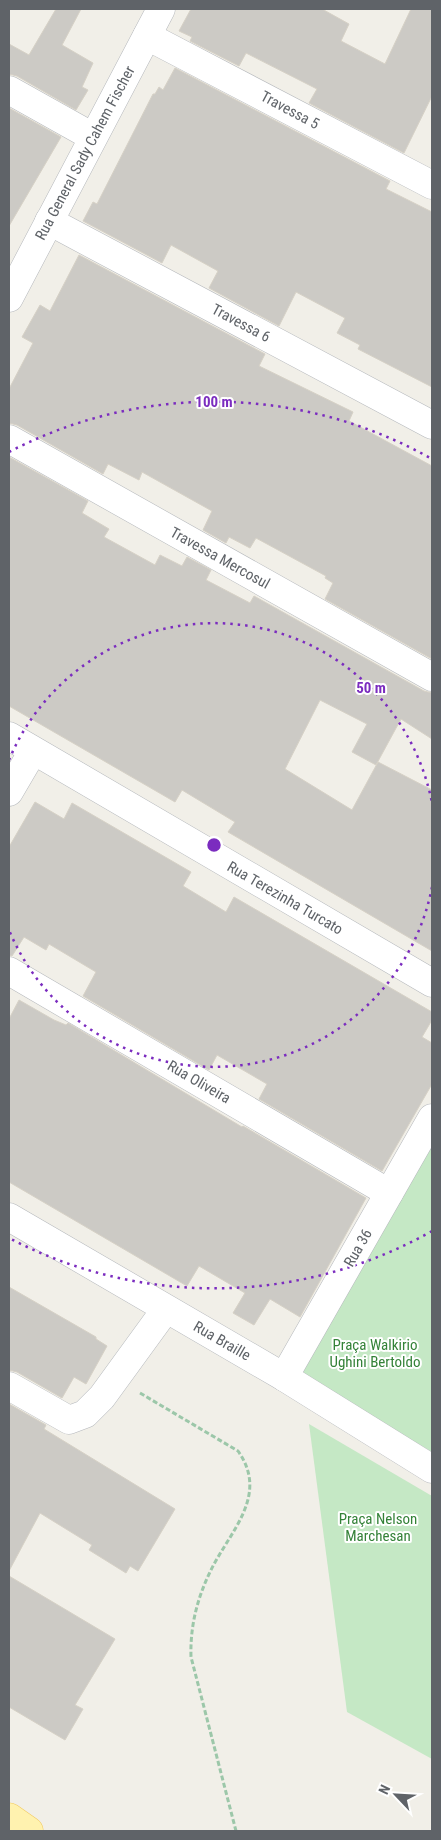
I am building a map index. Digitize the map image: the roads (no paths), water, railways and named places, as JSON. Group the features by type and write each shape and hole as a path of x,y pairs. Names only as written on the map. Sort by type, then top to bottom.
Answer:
{"main road":[{"path":"9,1817 29,1831"}],"street":[{"name":"Rua General Sady Cahem Fischer","path":"9,298 161,9"},
{"name":"Travessa 5","path":"147,36 432,185"},
{"path":"9,90 93,138"},
{"name":"Travessa 6","path":"49,221 432,425"},
{"name":"Travessa Mercosul","path":"9,439 432,677"},
{"name":"Rua Terezinha Turcato","path":"9,736 432,983"},
{"path":"9,792 33,751"},
{"name":"Rua Oliveira","path":"9,971 389,1193"},
{"name":"Rua 36","path":"284,1377 432,1118"},
{"name":"Rua Braille","path":"9,1217 284,1377 432,1469"},
{"path":"9,1386 69,1420 86,1414 120,1374 166,1310"}],"park label":[{"name":"Praça Walkirio Ughini Bertoldo","path":"375,1354"},
{"name":"Praça Nelson Marchesan","path":"378,1528"}]}
